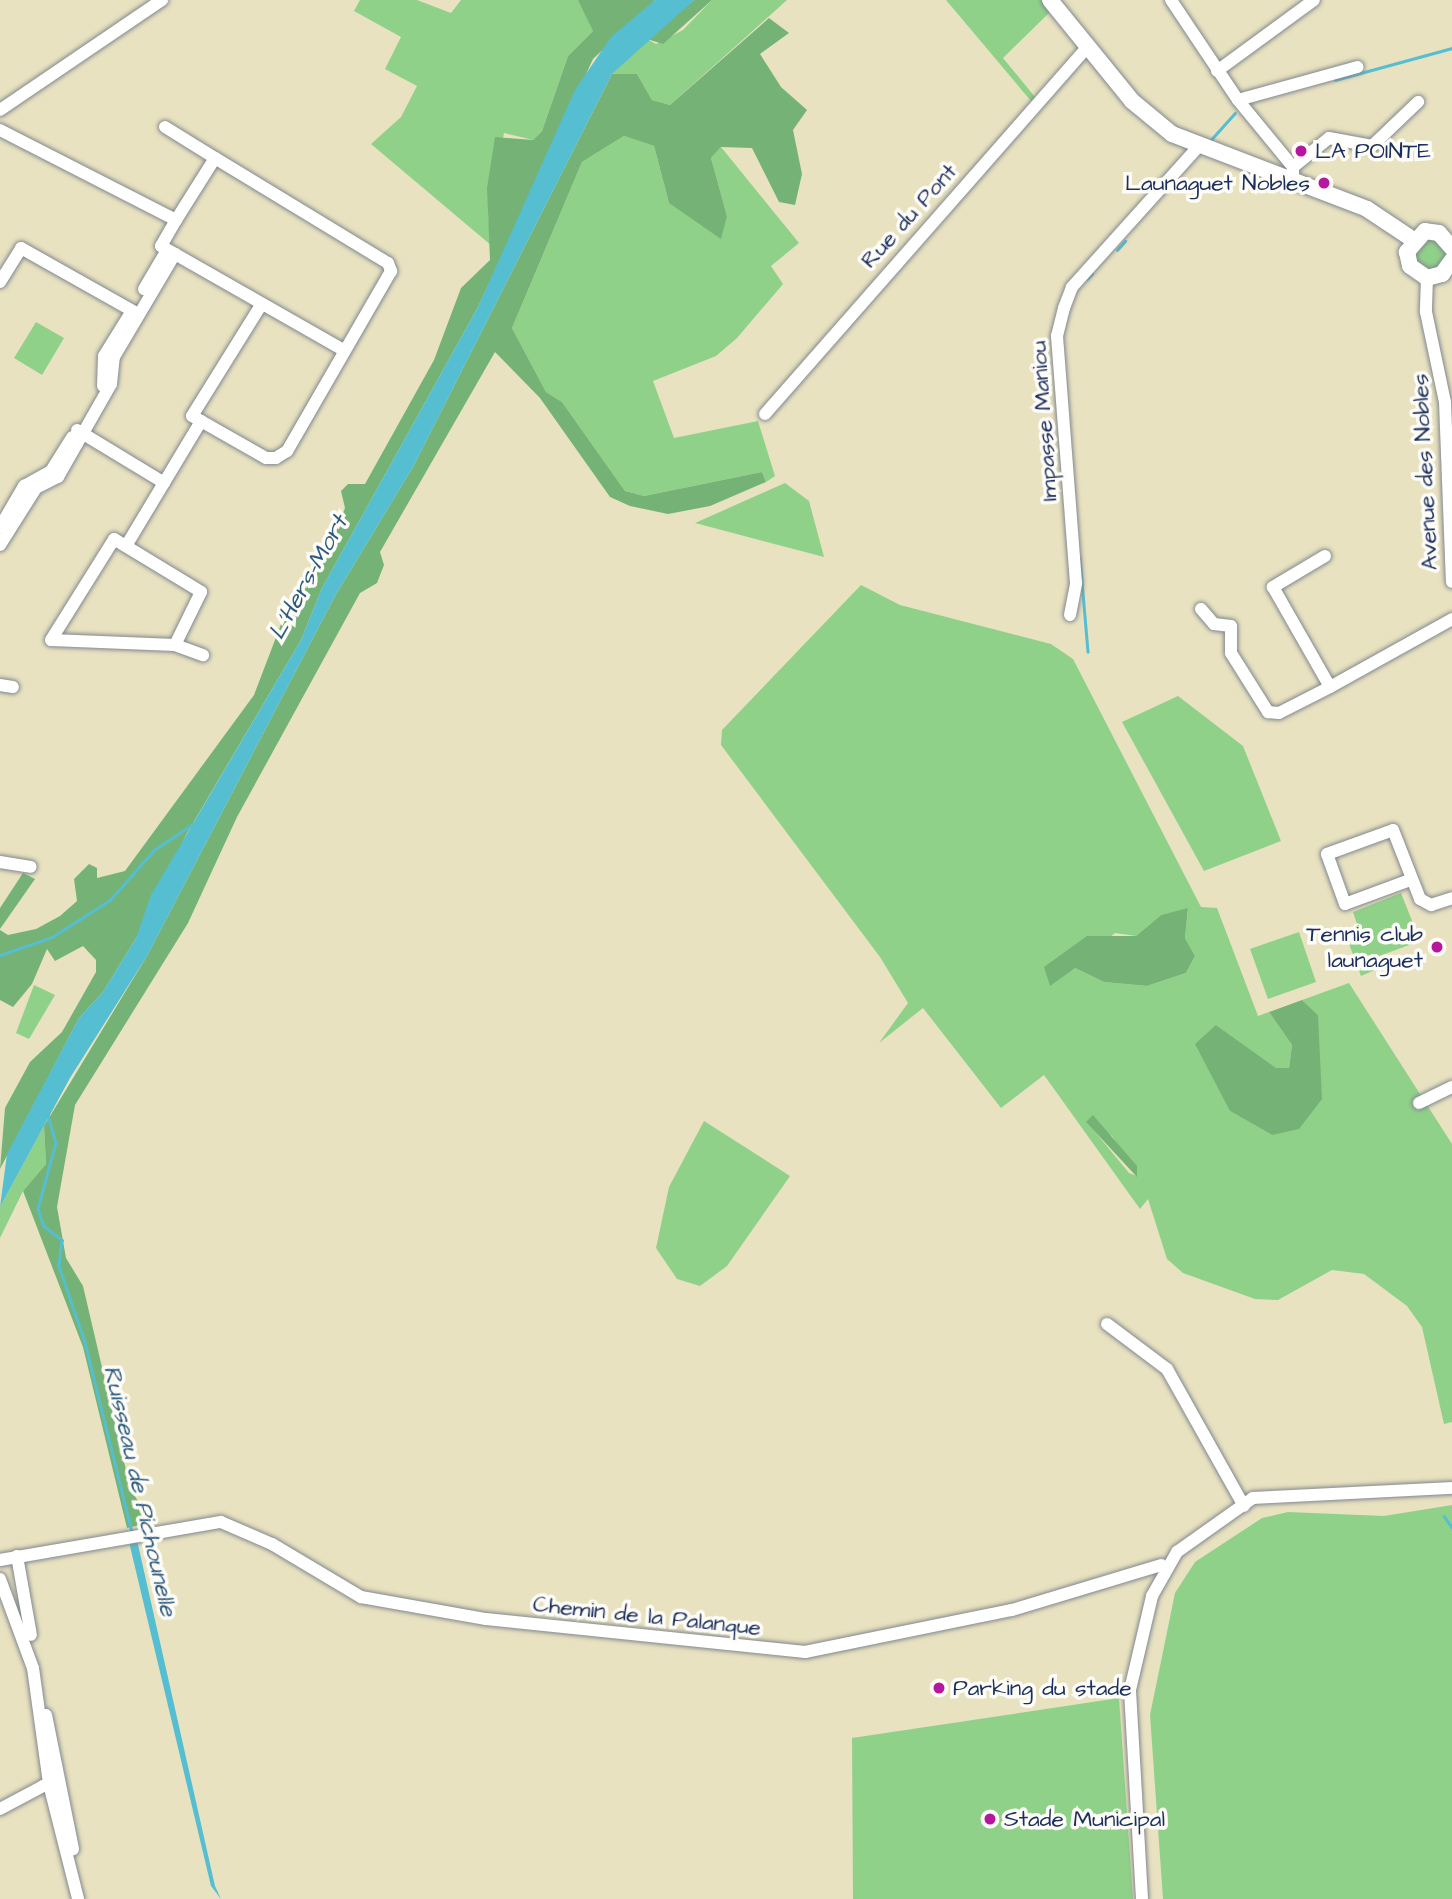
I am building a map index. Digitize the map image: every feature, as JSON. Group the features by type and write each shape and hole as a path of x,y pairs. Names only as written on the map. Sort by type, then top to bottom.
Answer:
{"main road":[{"path":"1050,0 1087,47 1155,122 1198,147 1293,174 1375,213 1412,239"},
{"path":"1412,239 1432,231 1451,245"},
{"path":"1412,239 1410,266 1427,278 1452,262"}],"street":[{"path":"0,110 162,0"},
{"path":"1171,0 1217,71 1293,174 1329,138 1372,146 1418,102"},
{"path":"1217,71 1314,0"},
{"name":"Rue du Pont","path":"765,414 1087,47"},
{"path":"1238,100 1358,67"},
{"path":"165,127 388,263 391,271 287,451 276,458 192,416 261,305"},
{"path":"0,130 176,220"},
{"name":"Impasse Maniou","path":"1070,615 1076,583 1057,336 1064,307 1072,287 1198,147"},
{"path":"215,158 161,247 343,350"},
{"path":"0,282 21,248 135,313"},
{"path":"0,545 36,488 58,477 106,380 104,356 135,313 172,252"},
{"name":"Avenue des Nobles","path":"1427,278 1426,312 1445,402 1452,582"},
{"path":"126,546 201,421"},
{"path":"80,432 164,483"},
{"path":"0,527 24,486 51,471 80,432"},
{"path":"176,645 201,592 114,539 51,640 176,645 203,655"},
{"path":"1325,556 1273,587 1330,687"},
{"path":"1201,609 1214,624 1231,626 1231,653 1268,712 1279,713 1452,619"},
{"path":"1410,880 1345,904 1327,854 1393,830 1410,880 1425,904 1452,898"},
{"path":"0,862 31,867"},
{"path":"1419,1103 1452,1087"},
{"path":"1107,1324 1167,1368 1243,1504"},
{"path":"1142,1899 1130,1690 1153,1596 1177,1552 1243,1504 1295,1496 1410,1495 1452,1488"},
{"name":"Chemin de la Palanque","path":"0,1560 124,1534 221,1522 272,1544 361,1597 486,1619 765,1651 841,1649 1012,1610 1161,1565"},
{"path":"17,1556 57,1796 78,1899"},
{"path":"1,1581 36,1674 49,1784 57,1796 84,1899"},
{"path":"20,1802 49,1784"},
{"path":"0,1809 20,1802 57,1796"}],"green space":[{"path":"360,0 417,0 451,13 461,0 578,0 592,17 593,31 568,56 542,131 533,140 504,133 488,217 492,246 371,144 401,117 417,86 385,69 401,37 354,11"},
{"path":"578,0 655,0 593,59 478,307 322,588 301,640 186,835 136,938 103,992 79,1018 0,1169 5,1108 30,1062 62,1032 96,972 96,960 83,946 55,961 47,949 32,984 13,1007 0,1000 0,930 8,935 36,929 60,916 77,901 74,879 89,864 97,868 97,878 125,871 254,695 291,598 312,584 321,548 333,538 345,508 341,491 348,484 365,484 434,360 461,288 490,260 487,188 495,137 533,140 542,131 568,56 593,31"},
{"path":"694,0 712,0 663,44 647,39"},
{"path":"712,0 787,0 670,105 652,100 637,74 612,74 647,39 656,44 683,30"},
{"path":"946,0 1041,0 1050,12 1003,58 1035,97 1031,101"},
{"path":"769,18 789,33 760,54 781,87 807,110 793,130 802,174 795,205 779,202 752,148 721,147 711,158 727,216 721,239 669,203 654,146 624,136 582,162 512,328 546,392 562,402 625,491 644,496 762,472 766,482 710,506 668,514 630,506 610,497 540,398 495,352 380,552 384,565 377,583 360,593 237,817 188,923 75,1105 57,1207 66,1258 83,1286 130,1487 140,1505 144,1524 127,1528 83,1347 23,1191 46,1164 44,1126 147,956 335,596 413,467 612,74 637,74 652,100 670,105"},
{"path":"624,136 654,146 669,203 727,216 711,158 721,147 799,243 771,266 783,284 737,338 716,356 653,381 674,438 758,421 775,476 766,482 762,472 644,496 625,491 562,402 546,392 512,328 582,162"},
{"path":"1429,238 1440,243 1445,254 1440,265 1429,270 1418,265 1413,254 1418,243"},
{"path":"36,322 64,338 42,375 14,358"},
{"path":"785,483 809,501 824,557 695,523"},
{"path":"861,585 900,605 1051,644 1073,659 1201,907 1217,908 1258,1016 1269,1012 1292,1045 1289,1068 1276,1069 1216,1025 1230,1111 1272,1135 1318,1015 1302,1000 1349,983 1452,1144 1452,1422 1444,1424 1422,1327 1407,1306 1364,1274 1332,1270 1278,1300 1255,1299 1183,1273 1167,1259 1148,1199 1140,1209 1044,1075 1001,1108 923,1008 879,1043 908,1003 880,957 721,745 722,730","holes":["1188,909 1185,938 1195,956 1186,973 1147,986 1104,982 1075,968 1115,933 1136,936 1161,915","1087,1122 1112,1136 1137,1176 1129,1173"]},
{"path":"1178,696 1243,746 1281,841 1204,871 1122,722"},
{"path":"23,873 35,879 0,929 0,908"},
{"path":"1401,893 1420,941 1371,959 1375,970 1361,976 1345,933 1358,927 1353,912"},
{"path":"1188,908 1185,938 1195,956 1186,973 1147,986 1104,982 1075,968 1050,986 1044,967 1087,936 1136,936 1161,915"},
{"path":"1299,932 1316,982 1268,999 1250,949"},
{"path":"34,985 55,995 29,1039 16,1033"},
{"path":"1302,1000 1318,1015 1322,1099 1299,1129 1272,1135 1230,1111 1195,1044 1216,1025 1276,1068 1289,1068 1292,1045 1269,1012"},
{"path":"1093,1115 1137,1166 1137,1177 1086,1122"},
{"path":"704,1121 790,1176 727,1266 700,1286 677,1279 656,1248 669,1187"},
{"path":"44,1126 46,1164 23,1191 0,1238 0,1207"},
{"path":"1452,1505 1452,1899 1163,1899 1150,1715 1175,1593 1195,1562 1262,1518 1288,1512 1384,1516"},
{"name":"Stade Municipal","path":"1119,1698 1133,1899 853,1899 852,1738"}],"water":[{"path":"655,0 694,0 612,74 413,467 335,596 147,956 70,1078 0,1207 7,1154 79,1018 103,992 136,938 151,895 301,640 322,588 478,307 575,90 611,37"},
{"path":"137,1540 215,1886 221,1899 211,1886 129,1542"}],"waterway":[{"path":"1335,80 1452,48"},
{"path":"1208,143 1235,113"},
{"path":"1117,250 1125,241"},
{"path":"1087,279 1092,274"},
{"path":"1080,558 1088,652"},
{"path":"0,955 52,937 110,900 154,850 193,824"},
{"name":"Ruisseau de Pichounelle","path":"48,1115 56,1143 38,1209 44,1226 62,1240 59,1266 85,1342 132,1532"},
{"path":"1444,1516 1452,1527"}],"place":[{"name":"LA POINTE","path":"1301,151"},
{"name":"Launaguet Nobles","path":"1324,183"},
{"name":"Tennis club launaguet","path":"1437,947"},
{"name":"Parking du stade","path":"939,1688"},
{"name":"Stade Municipal","path":"990,1819"}],"water label":[{"name":"L'Hers-Mort","path":"309,578"}]}
